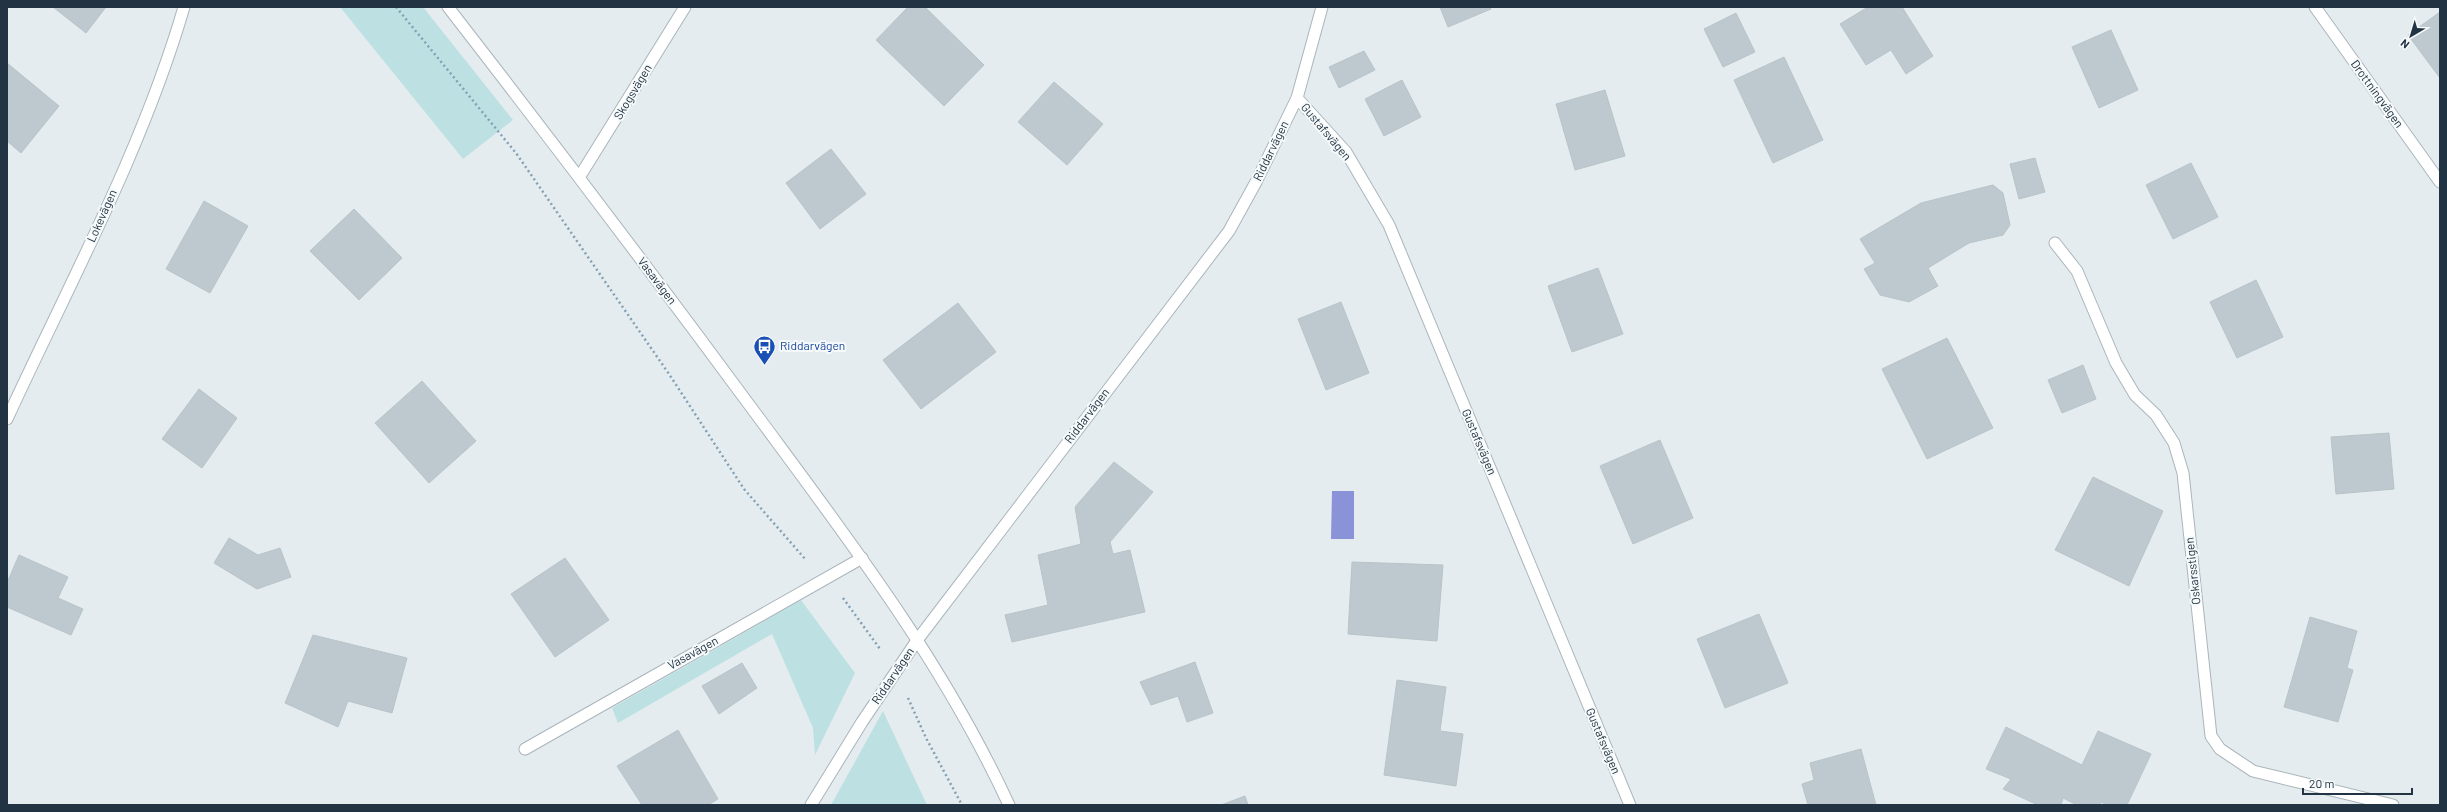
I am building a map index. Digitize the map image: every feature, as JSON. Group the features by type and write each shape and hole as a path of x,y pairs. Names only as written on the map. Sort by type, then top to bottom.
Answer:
{"street":[{"name":"Lokevägen","path":"7,419 134,146 170,57 184,7"},
{"name":"Vasavägen","path":"448,7 580,176 862,558 918,639 986,755 1009,805"},
{"name":"Skogsvägen","path":"580,176 684,7"},
{"name":"Riddarvägen","path":"811,805 896,670 918,639 1229,231 1256,182 1297,98 1322,7"},
{"name":"Drottningvägen","path":"2315,7 2440,182"},
{"name":"Gustafsvägen","path":"1297,98 1346,152 1389,225 1630,805"},
{"name":"Oskarsstigen","path":"2055,243 2077,271 2116,363 2135,395 2156,415 2174,443 2183,473 2211,736 2220,749 2253,771 2393,805"},
{"name":"Vasavägen","path":"525,749 862,558"}],"path":[{"path":"396,7 516,153 669,374 744,489 812,567 837,589 896,670 926,738 962,805"}],"shaded area":[{"path":"340,7 423,7 513,120 463,159"},
{"path":"801,600 855,673 815,755 813,728 772,634 618,723 612,708"},
{"path":"883,711 927,805 831,805"}],"water":[{"path":"1332,491 1354,491 1354,539 1331,539"}],"building":[{"path":"53,7 106,7 86,33"},
{"path":"908,7 925,7 984,65 944,106 876,40"},
{"path":"1440,7 1490,7 1491,9 1448,27"},
{"path":"1868,7 1902,7 1933,56 1906,74 1891,50 1866,65 1840,24"},
{"path":"2440,12 2440,78 2408,35"},
{"path":"1736,13 1755,52 1723,67 1704,29"},
{"path":"2111,30 2138,90 2099,108 2072,47"},
{"path":"1364,51 1375,70 1339,88 1329,67"},
{"path":"1784,57 1823,140 1773,163 1734,80"},
{"path":"7,63 59,106 21,153 7,141"},
{"path":"1402,80 1421,117 1384,136 1365,99"},
{"path":"1054,82 1103,124 1067,165 1018,122"},
{"path":"1605,90 1625,156 1575,170 1556,104"},
{"path":"831,149 866,194 820,229 786,183"},
{"path":"2035,158 2045,192 2019,199 2010,164"},
{"path":"2191,163 2218,217 2173,239 2146,185"},
{"path":"1993,185 2003,193 2010,225 2003,235 1969,243 1928,268 1938,286 1909,302 1880,295 1864,269 1875,263 1860,239 1921,203"},
{"path":"204,201 248,226 210,293 166,269"},
{"path":"354,209 402,258 359,300 310,251"},
{"path":"1598,268 1623,334 1572,352 1548,286"},
{"path":"2256,280 2283,337 2237,358 2210,302"},
{"path":"1341,302 1369,373 1326,390 1298,319"},
{"path":"958,303 996,352 921,409 883,360"},
{"path":"1947,338 1993,428 1927,459 1882,369"},
{"path":"2083,365 2096,399 2062,413 2048,380"},
{"path":"422,381 476,441 429,483 375,423"},
{"path":"199,389 237,418 202,468 162,439"},
{"path":"2389,433 2394,489 2336,494 2331,437"},
{"path":"1660,440 1693,518 1633,544 1600,466"},
{"path":"1114,462 1153,492 1110,542 1113,554 1130,550 1145,612 1012,642 1005,615 1048,605 1038,555 1081,544 1075,507"},
{"path":"2093,477 2163,511 2129,586 2055,550"},
{"path":"229,538 258,555 280,548 291,577 257,589 214,563"},
{"path":"19,555 68,577 58,598 83,609 71,635 7,607 7,583"},
{"path":"565,558 609,620 555,657 511,594"},
{"path":"1352,562 1443,565 1437,641 1348,634"},
{"path":"1759,614 1788,683 1725,708 1697,639"},
{"path":"2310,617 2357,631 2347,668 2353,670 2338,722 2284,707"},
{"path":"313,635 407,658 392,713 348,701 338,727 285,703"},
{"path":"1195,662 1213,713 1187,722 1178,696 1151,705 1140,682"},
{"path":"742,663 757,688 719,714 702,686"},
{"path":"1397,680 1446,687 1440,731 1463,734 1456,786 1384,775"},
{"path":"2006,727 2082,765 2098,731 2151,754 2127,805 2108,805 2101,802 2100,805 2077,805 2063,798 2061,805 2038,805 2003,789 2011,779 1986,769"},
{"path":"678,730 718,799 708,805 642,805 617,766"},
{"path":"1861,749 1876,805 1808,805 1802,784 1814,780 1810,763"},
{"path":"1245,796 1248,805 1221,805"}],"place":[{"name":"Riddarvägen","path":"765,366"}]}
